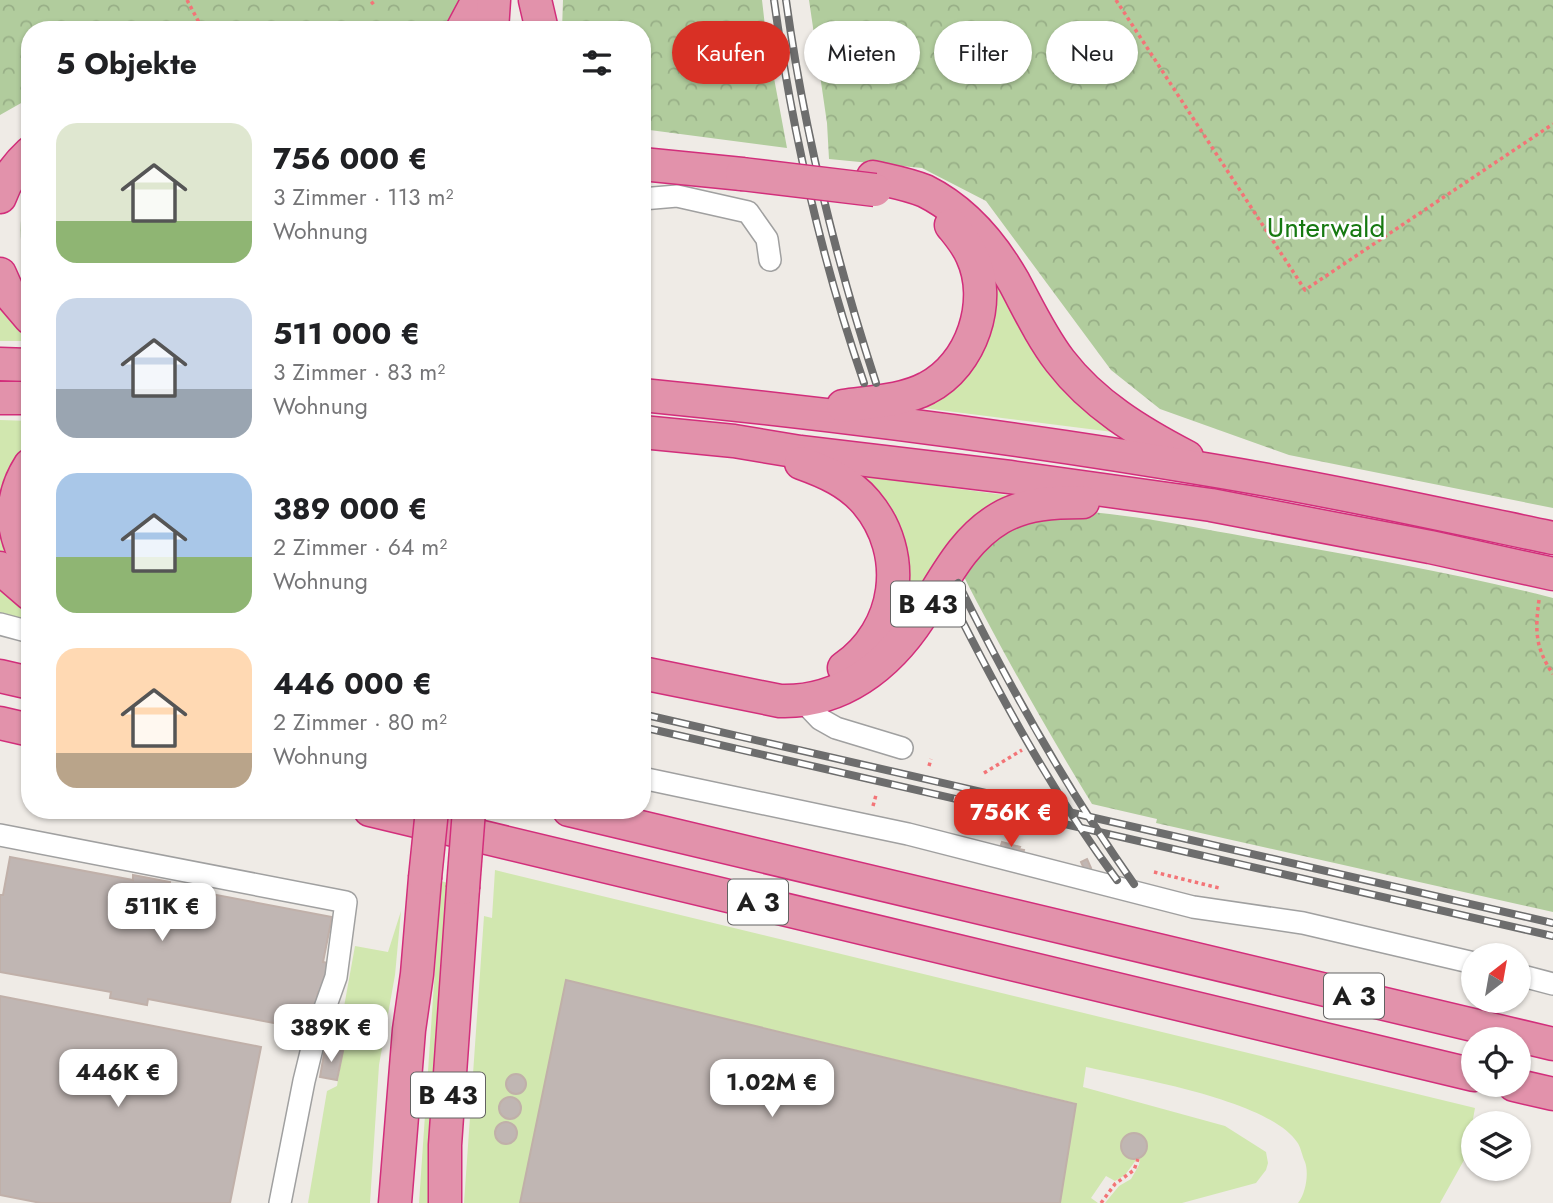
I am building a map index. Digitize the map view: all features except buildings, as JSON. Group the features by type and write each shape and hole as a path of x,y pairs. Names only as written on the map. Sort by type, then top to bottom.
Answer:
{"highway":[{"path":"467,21 478,0"},
{"path":"493,21 494,0"},
{"path":"530,21 533,0"},
{"path":"533,0 539,21"},
{"path":"0,159 21,140"},
{"path":"651,152 741,168 924,191 949,206 990,245 1044,337 1077,381 1143,435 1213,470"},
{"path":"0,197 11,174 21,163"},
{"path":"651,164 741,168"},
{"path":"807,412 913,395 944,377 957,363 974,331 980,303 980,285 973,258 964,241 944,219 919,202 874,183"},
{"path":"0,274 8,292 21,307"},
{"path":"0,364 21,365"},
{"path":"651,396 807,412 1213,470 1553,538"},
{"path":"0,398 21,398"},
{"name":"B 43","path":"651,433 734,441 800,452 1211,505 1430,547 1546,587"},
{"name":"B 43","path":"651,661 761,686 803,685 840,671 861,657 877,637 886,617 892,599 891,554 886,534 877,516 864,500 837,477 822,470 734,441"},
{"path":"21,479 15,497 14,512 21,549"},
{"name":"B 43","path":"651,675 779,701 802,700 845,688 880,666 914,626 969,543 984,529 1010,513 1040,504 1064,502 1211,505"},
{"path":"0,568 21,586"},
{"path":"0,676 21,681"},
{"path":"0,723 21,728"},
{"name":"A 3","path":"407,819 1461,1072"},
{"name":"B 43","path":"395,1203 409,1030 417,974 431,819"},
{"name":"B 43","path":"445,1203 445,1145 468,819"},
{"name":"A 3","path":"607,819 1553,1044"},
{"path":"1531,1089 1553,1094"}],"lane":[{"path":"651,198 677,195 748,212 767,239 770,260"},
{"path":"0,624 21,630"},
{"path":"802,700 820,719 836,728 902,748"},
{"path":"651,780 908,834 1193,907 1303,923 1461,960"},
{"path":"0,835 346,902 336,977 309,1058 280,1203"},
{"path":"1531,978 1553,984"}],"path":[{"path":"187,0 198,21"},
{"path":"371,4 376,0"},
{"path":"1116,0 1305,290 1553,124"},
{"path":"1546,587 1535,630 1543,660 1553,674"},
{"path":"984,774 1022,750"},
{"path":"929,766 931,758"},
{"path":"872,810 876,795"},
{"path":"1154,872 1210,886"},
{"path":"1101,1203 1115,1184 1134,1170 1138,1159"}],"green space":[{"path":"0,0 459,0 448,21 21,21 21,103 0,115"},
{"path":"563,0 762,0 764,21 672,21 672,84 775,84 787,148 651,130 651,21 562,21"},
{"name":"Unterwald","path":"809,0 1553,0 1553,508 1289,455 1160,409 1111,370 986,201 922,168 829,159 821,84 920,84 920,21 812,21"},
{"path":"993,277 1018,324 1098,419 1113,432 915,407"},
{"path":"0,298 21,321 21,341 0,341"},
{"path":"0,420 21,421 21,458 16,465 16,562 0,553"},
{"path":"854,475 1020,497 901,625"},
{"path":"1055,510 1110,514 1191,526 1413,567 1553,598 1553,912 1156,823 1157,819 1092,804 1025,691 963,575 1005,528"},
{"path":"0,586 21,600 21,624 0,618"},
{"path":"495,870 1475,1108 1474,1111 1461,1111 1461,1165 1440,1203 1298,1203 1305,1189 1306,1167 1298,1144 1282,1127 1259,1114 1199,1093 1086,1067 1083,1087 1225,1126 1266,1152 1268,1163 1256,1183 1182,1203 1105,1203 1119,1186 1131,1179 1147,1148 1144,1137 1131,1133 1123,1140 1121,1148 1124,1155 1136,1160 1125,1175 1115,1181 1106,1176 1091,1198 1098,1203 1060,1203 1075,1103 566,980 520,1203 464,1203 484,916 492,918"},
{"path":"441,881 451,884 430,1203 419,1203"},
{"path":"401,911 395,975 379,1065 370,1203 308,1203 327,1091 337,1086 344,1044 338,1040 355,946 388,952"}],"railway":[{"path":"774,0 799,146 821,241 864,383"},
{"path":"786,0 793,49 822,193 876,383"},
{"path":"958,583 1040,737 1134,884"},
{"path":"949,595 1027,741 1070,812 1117,880"},
{"path":"651,716 1553,923"},
{"path":"651,729 1553,936"}]}
